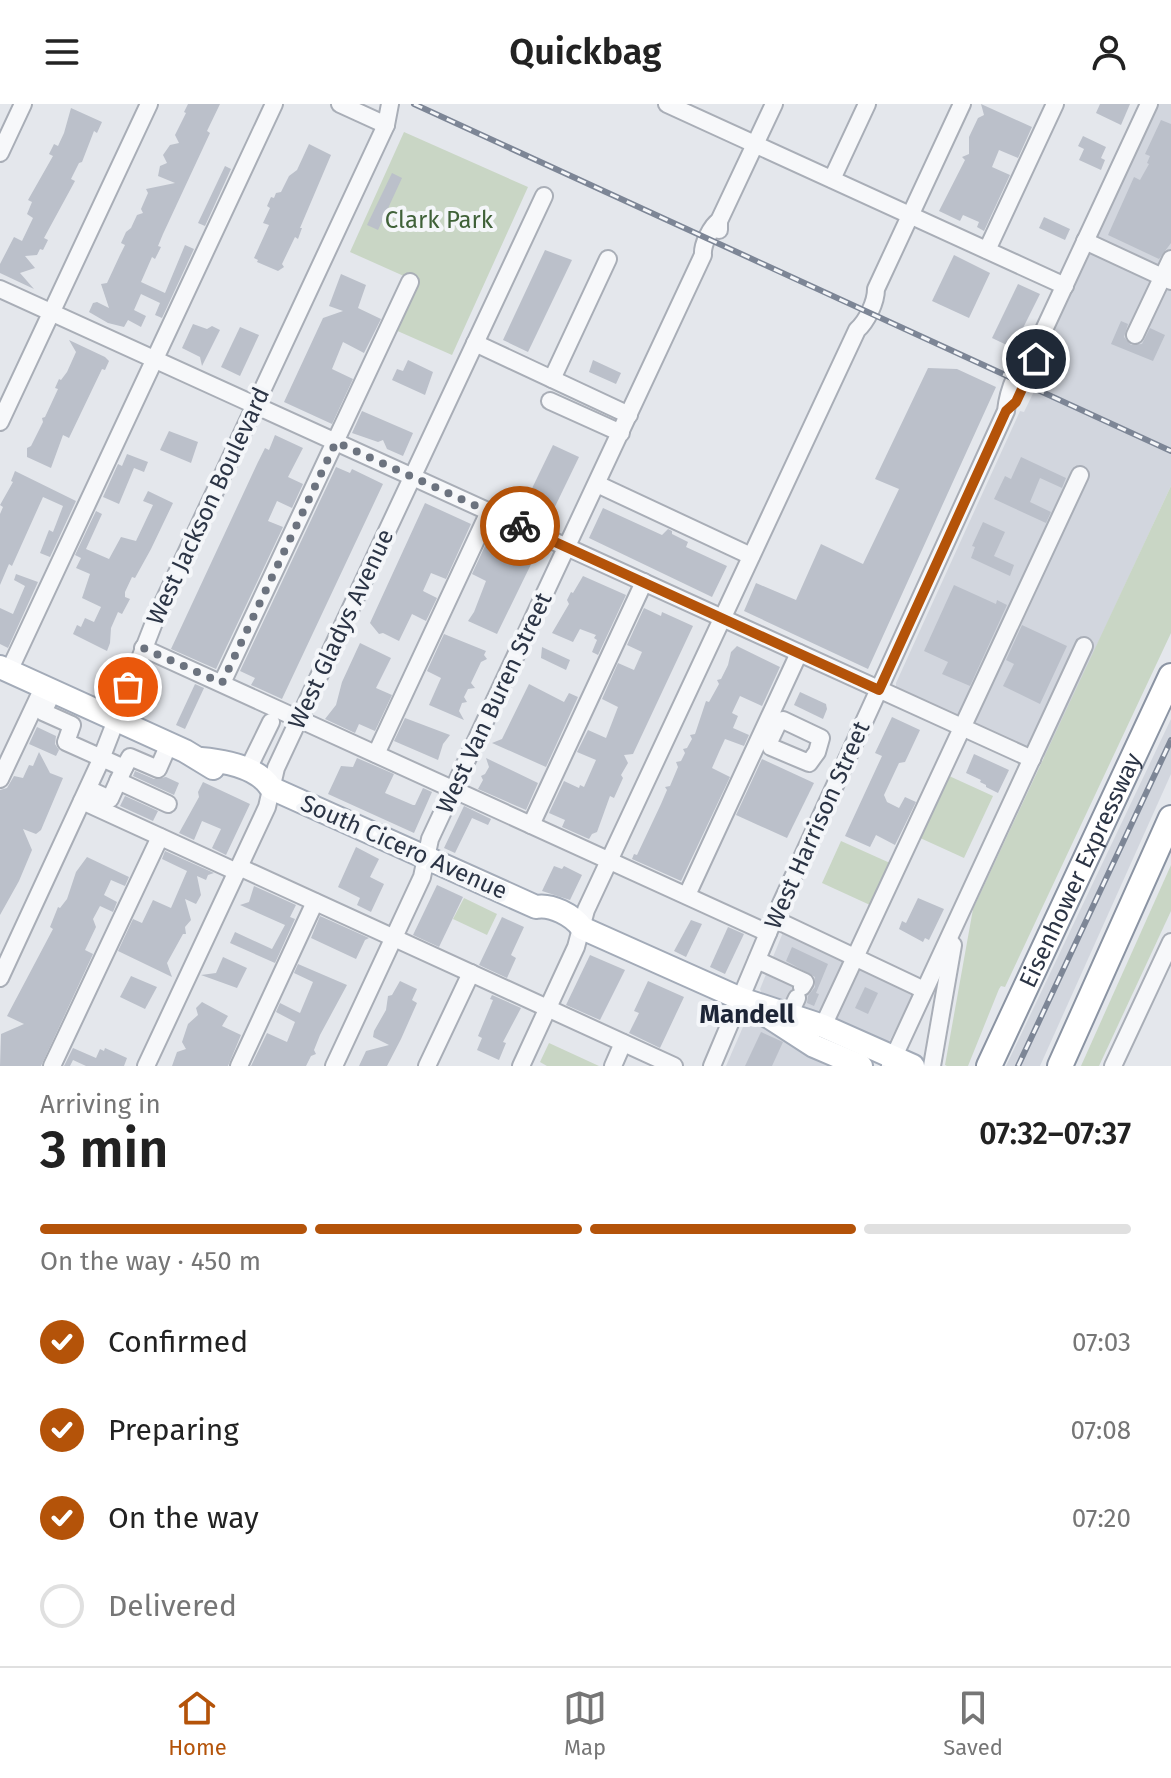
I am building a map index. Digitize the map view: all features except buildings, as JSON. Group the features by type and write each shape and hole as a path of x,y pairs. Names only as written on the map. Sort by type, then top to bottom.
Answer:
{"highway":[{"name":"Eisenhower Expressway","path":"989,1066 1171,676"},
{"path":"1060,1066 1171,818"}],"main road":[{"name":"South Cicero Avenue","path":"4,669 201,759 220,774 261,792 271,788"},
{"name":"South Cicero Avenue","path":"201,759 225,761 265,779 271,788 426,858 536,907 545,905 576,919 582,928 741,999 814,1046 861,1066"},
{"name":"South Cicero Avenue","path":"741,999 796,1000 823,1026 898,1063"}],"street":[{"path":"0,153 23,104"},
{"path":"0,422 149,104"},
{"path":"4,669 155,359 274,104"},
{"path":"340,104 386,125"},
{"name":"West Jackson Boulevard","path":"0,978 102,757 143,648 386,125 390,104"},
{"name":"West Jackson Boulevard","path":"386,125 401,104"},
{"name":"West Van Buren Street","path":"334,1066 422,877 430,839 703,255 715,238 719,221 774,104"},
{"path":"832,179 867,104"},
{"path":"521,1066 576,947 586,910 857,330 862,326 876,289 962,104"},
{"path":"987,250 1055,104"},
{"name":"West Harrison Street","path":"712,1066 771,926 1006,411 1016,402 1036,359 1036,347 1149,104"},
{"path":"674,105 1065,286"},
{"name":"West Gladys Avenue","path":"146,1066 267,807 280,760 544,196"},
{"path":"1085,241 1167,279"},
{"path":"552,379 608,259"},
{"path":"1135,335 1167,279 1171,259"},
{"path":"222,683 410,282"},
{"path":"0,289 1032,759"},
{"path":"475,343 629,415"},
{"path":"550,401 621,433"},
{"path":"823,1026 1080,475"},
{"path":"597,484 751,556"},
{"path":"376,754 489,512"},
{"path":"531,825 644,582"},
{"path":"898,1063 924,990 1084,646"},
{"path":"143,648 687,895 856,957 924,990"},
{"path":"687,895 799,653"},
{"path":"48,690 43,712 72,725 66,742 102,757 121,774 168,804"},
{"path":"2,770 48,690"},
{"path":"247,771 271,722"},
{"path":"85,795 110,799 130,757 158,769 169,744"},
{"path":"257,750 280,760"},
{"path":"817,752 845,764"},
{"path":"85,795 160,837 315,902 674,1066"},
{"path":"52,1066 160,837"},
{"path":"239,1066 315,902"},
{"path":"932,1066 960,913"},
{"path":"1113,1066 1171,942"},
{"path":"757,960 805,982 796,1000"},
{"path":"427,1066 471,973"},
{"path":"613,1066 623,1043"}],"shaded area":[{"path":"1159,104 1171,104 1171,486 1045,757 901,691 896,683 1020,411 1024,412 1053,352 1045,348"},
{"path":"1171,719 1171,774 1040,1066 1006,1066"},
{"path":"786,925 918,987 889,1042 762,995 760,989"},
{"path":"746,1020 847,1066 726,1066"}],"green space":[{"name":"Clark Park","path":"404,132 528,187 452,355 393,329 415,281 350,252"},
{"path":"1171,486 1171,633 1005,987 999,989 968,1066 947,1066 973,909"},
{"path":"947,775 993,796 964,858 918,837"},
{"path":"841,841 890,863 870,905 822,883"},
{"path":"1171,865 1171,911 1099,1066 1081,1066"},
{"path":"464,898 497,914 487,935 453,919"},
{"path":"549,1043 599,1066 547,1066 540,1062"}],"railway":[{"path":"414,104 1171,451"},
{"path":"1018,1066 1171,740"}],"way so far":[{"path":"128,687 143,648 222,683 336,442 520,526"}],"district":[{"name":"Mandell","path":"747,1014"}],"route":[{"path":"520,526 879,690 1006,411 1016,402 1036,359"}]}
